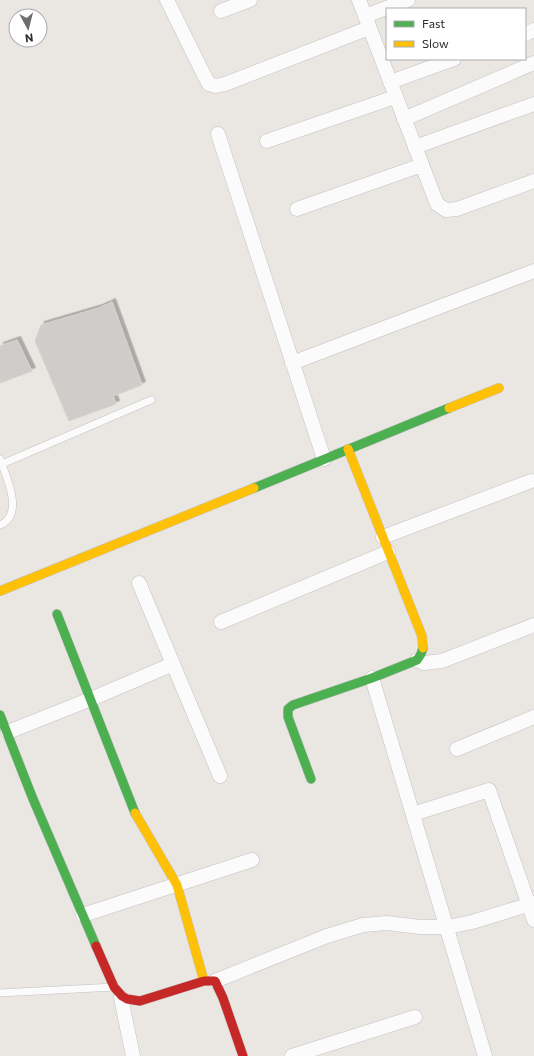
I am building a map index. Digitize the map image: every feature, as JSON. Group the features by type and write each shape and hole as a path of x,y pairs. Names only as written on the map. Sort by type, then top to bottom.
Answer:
{"street":[{"path":"167,0 209,84 216,86 225,84 367,22 386,12"},
{"path":"221,10 250,0"},
{"path":"358,0 437,204 446,210 457,209 534,181"},
{"path":"393,8 408,0"},
{"path":"390,82 451,60"},
{"path":"404,119 534,63"},
{"path":"267,141 395,96"},
{"path":"415,147 534,104"},
{"path":"218,134 324,459"},
{"path":"297,209 422,165"},
{"path":"292,363 534,271"},
{"path":"0,591 499,388"},
{"path":"311,779 288,717 288,709 293,705 372,678 417,660 422,655 424,648 422,636 348,449"},
{"path":"383,537 531,481"},
{"path":"222,622 388,552"},
{"path":"139,583 220,776"},
{"path":"57,614 134,811 177,885 210,981 223,998 243,1056"},
{"path":"417,660 424,663 442,661 534,626"},
{"path":"8,732 173,664"},
{"path":"372,678 448,928 485,1056"},
{"path":"0,715 8,732 33,799 117,992 133,1056"},
{"path":"457,749 534,717"},
{"path":"413,814 489,790 531,903 534,920"},
{"path":"83,915 252,860"},
{"path":"117,992 131,1001 140,1001 210,981 327,936 363,924 387,923 420,927 448,928 531,903"},
{"path":"292,1056 415,1017"}],"lane":[{"path":"0,525 3,524 12,514 12,497 1,462 151,400"},
{"path":"0,993 117,992"}],"building":[{"path":"112,302 142,385 113,396 116,404 69,421 35,341 41,325 99,308"},
{"path":"17,340 32,371 0,383 0,346"}],"traffic: fast":[{"path":"254,488 449,408"},
{"path":"57,614 135,813"},
{"path":"311,779 288,717 288,709 293,705 372,678 417,660 423,648"},
{"path":"0,715 33,799 96,946"}],"traffic: slow":[{"path":"449,408 499,388"},
{"path":"348,449 422,636 423,648"},
{"path":"0,591 254,488"},
{"path":"135,813 177,885 204,981"}],"traffic: jam":[{"path":"96,946 114,987 127,999 140,1001 204,981 215,981 223,998 243,1056"}]}
